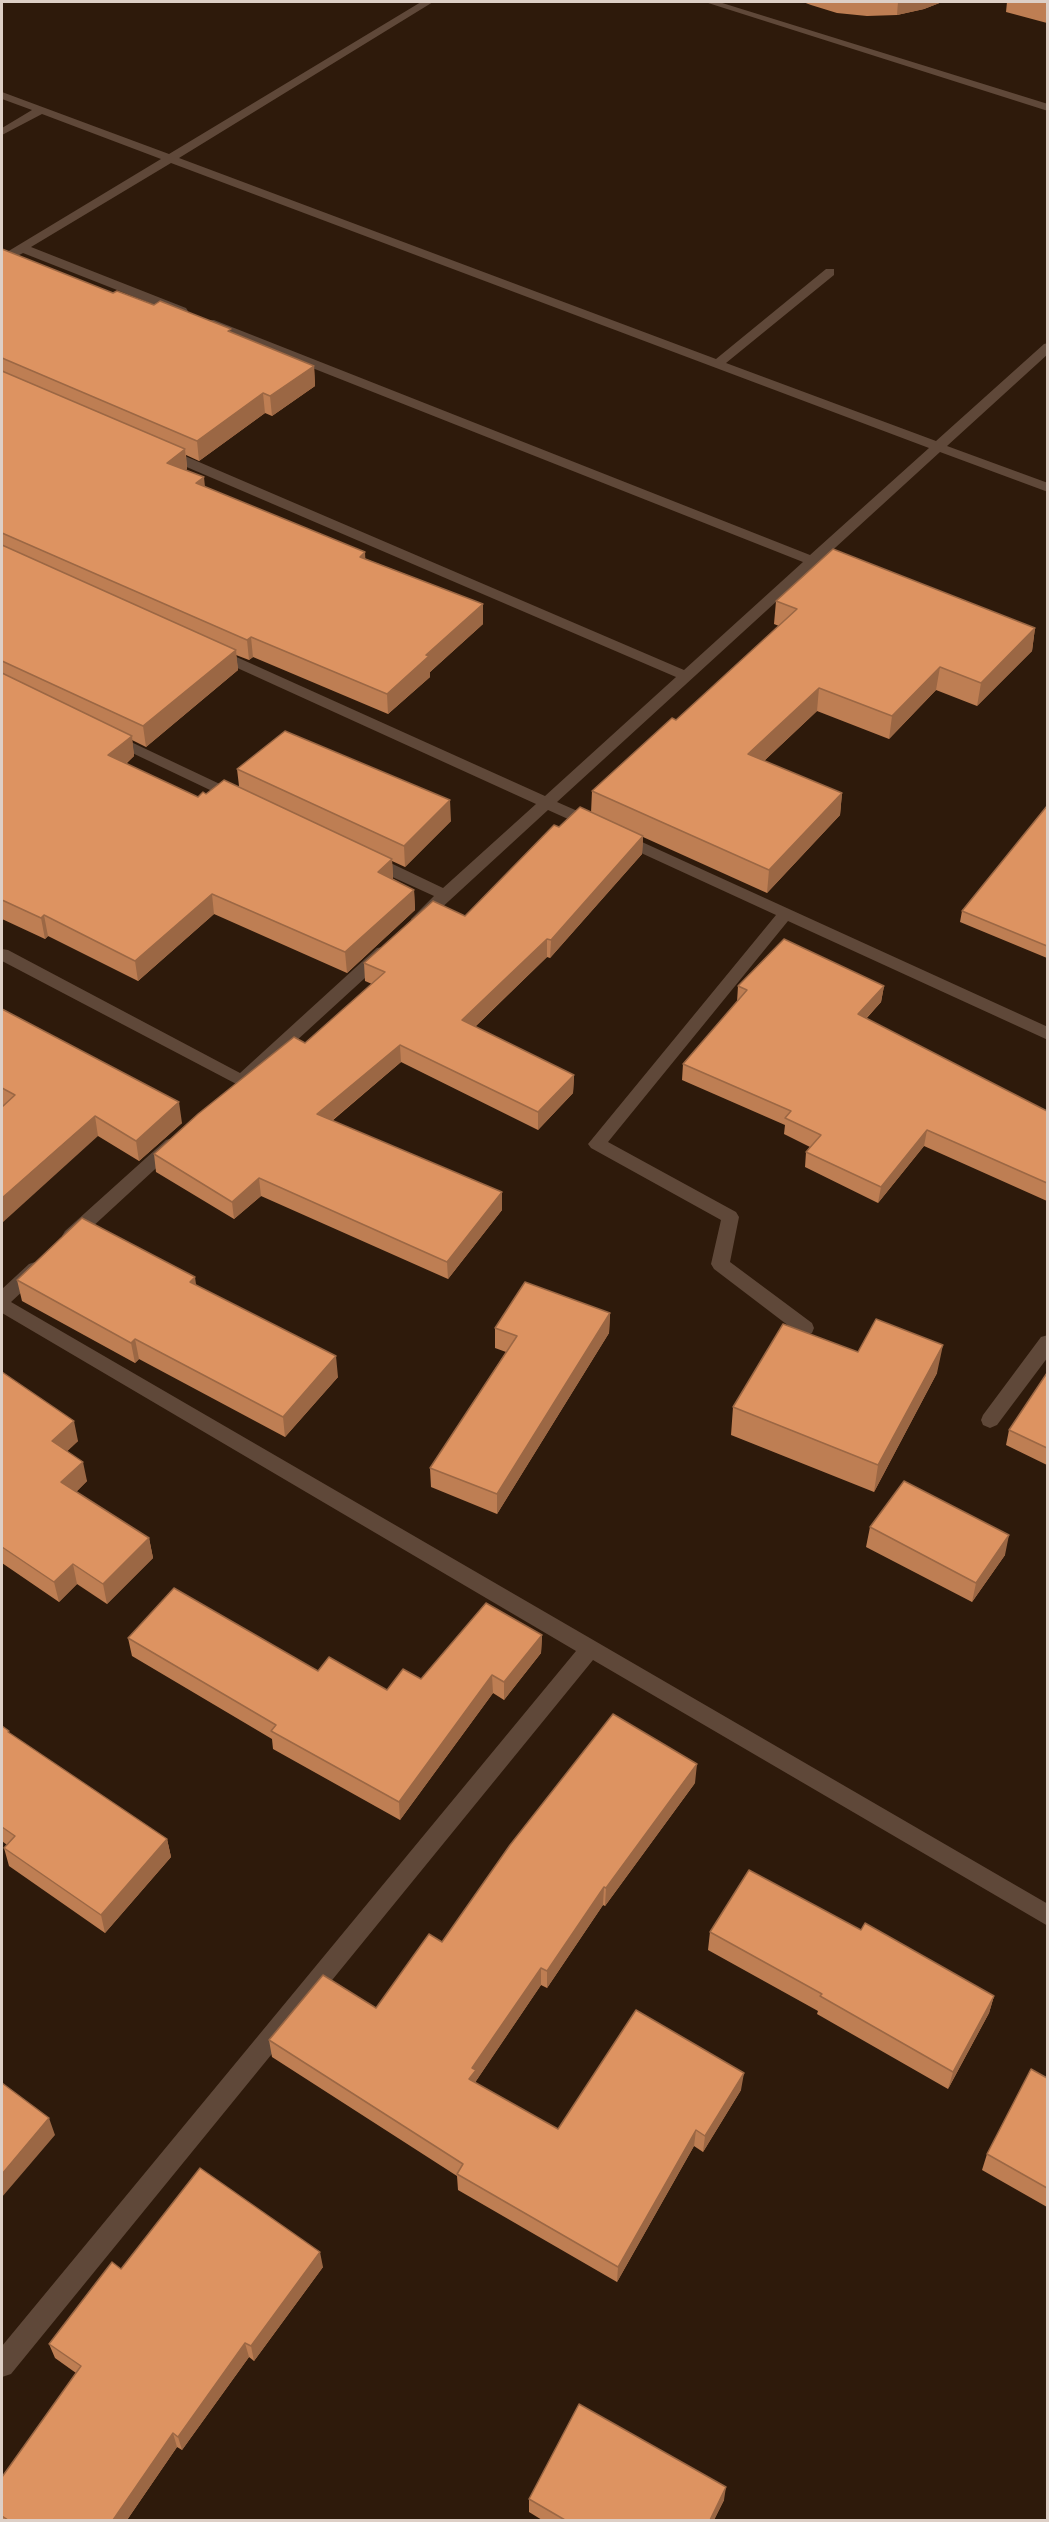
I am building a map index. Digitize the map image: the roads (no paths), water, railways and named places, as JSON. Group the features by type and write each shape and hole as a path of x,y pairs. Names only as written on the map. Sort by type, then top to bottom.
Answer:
{"street":[{"path":"2,260 428,2"},
{"path":"710,2 1047,108"},
{"path":"2,95 1047,488"},
{"path":"2,132 41,110"},
{"path":"22,248 812,561"},
{"path":"717,364 830,272"},
{"path":"410,927 1047,346"},
{"path":"154,448 687,676"},
{"path":"198,644 547,802 1047,1034"},
{"path":"99,732 250,803"},
{"path":"358,854 445,895"},
{"path":"786,913 597,1144 729,1216 720,1264 805,1328"},
{"path":"2,954 238,1085 392,944"},
{"path":"62,1245 182,1135"},
{"path":"2,1299 44,1260"},
{"path":"2,1305 1047,1917"},
{"path":"990,1420 1047,1342"},
{"path":"2,2365 590,1649"}]}
